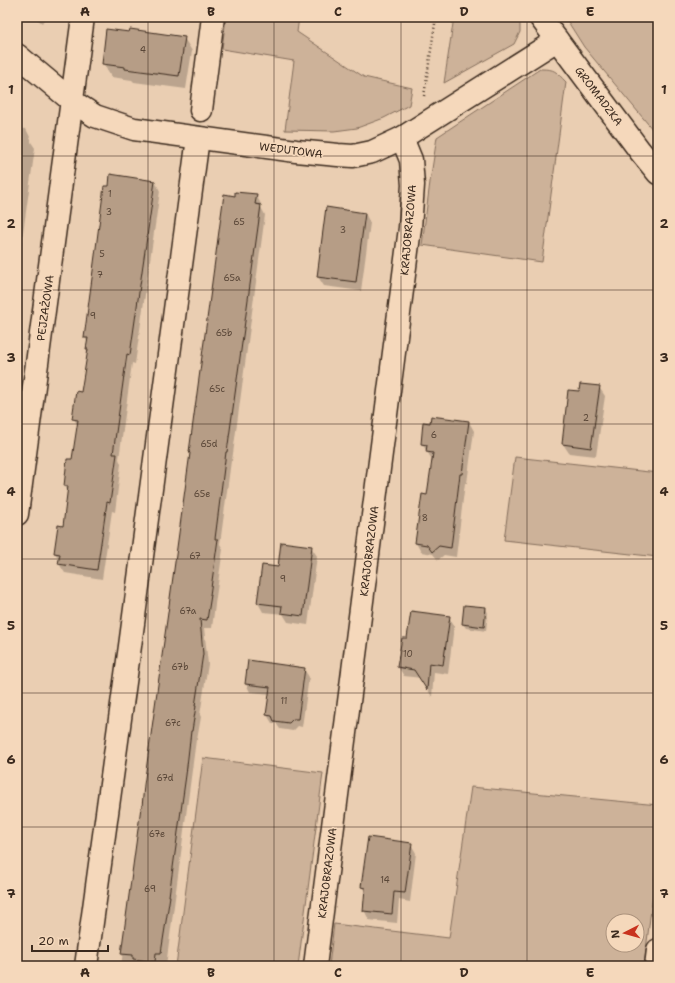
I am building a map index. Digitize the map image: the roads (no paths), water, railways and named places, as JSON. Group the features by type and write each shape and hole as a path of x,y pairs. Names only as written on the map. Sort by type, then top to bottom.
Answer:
{"street":[{"name":"PEJZAŻOWA","path":"17,514 83,17"},
{"path":"201,110 213,17"},
{"name":"GROMADZKA","path":"540,17 658,174"},
{"name":"WEDUTOWA","path":"17,55 72,101 95,116 134,129 296,151 353,156 372,152 402,138 557,40"},
{"path":"86,966 198,138"},
{"name":"KRAJOBRAZOWA","path":"315,966 410,228 413,185 412,166 402,138"},
{"path":"656,966 658,950"}]}
